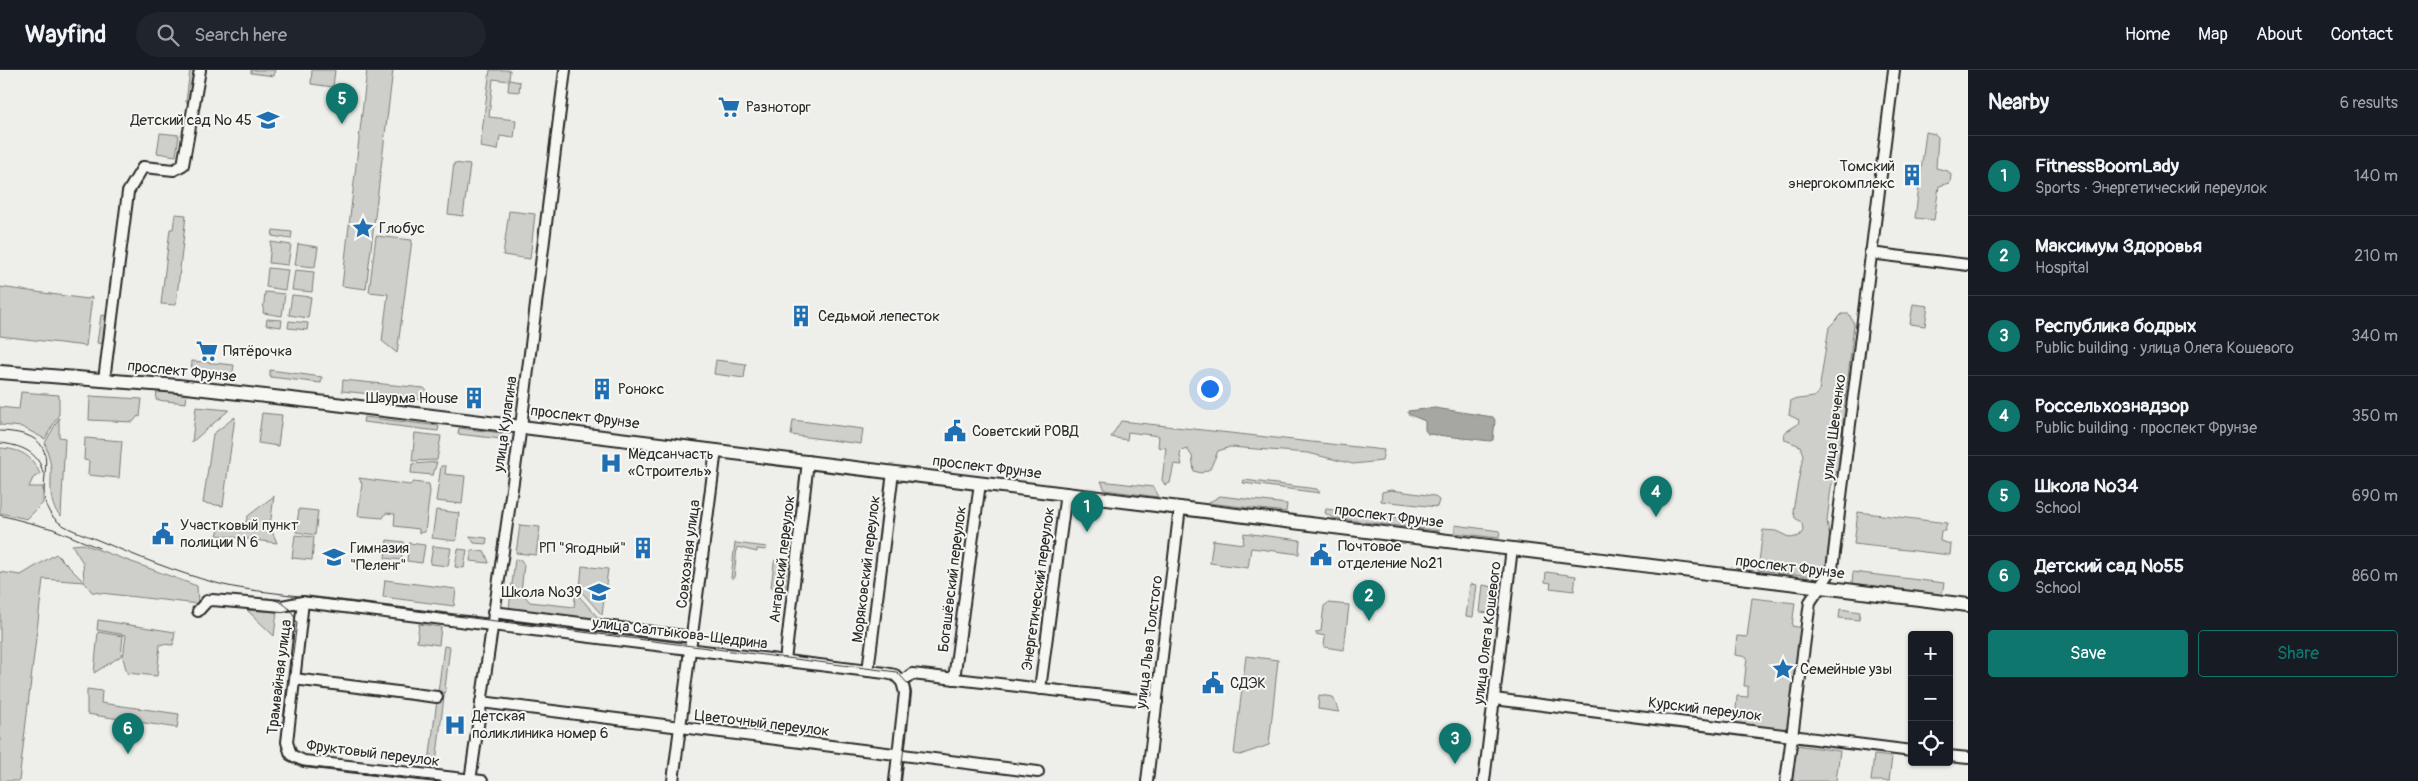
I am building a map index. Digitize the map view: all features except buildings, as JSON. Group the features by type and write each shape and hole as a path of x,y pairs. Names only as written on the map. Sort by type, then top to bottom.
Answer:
{"main road":[{"name":"проспект Фрунзе","path":"0,372 178,386 521,426 1968,605"}],"street":[{"path":"104,380 128,192 143,167 174,170 183,165 200,70"},
{"name":"улица Кулагина","path":"470,780 521,426 565,70"},
{"name":"улица Шевченко","path":"1786,781 1810,602 1832,569 1894,70"},
{"path":"1870,253 1968,265"},
{"name":"Совхозная улица","path":"673,781 716,450"},
{"name":"Ангарский переулок","path":"785,660 808,461"},
{"name":"Моряковский переулок","path":"868,671 893,472"},
{"name":"Богашёвский переулок","path":"954,679 980,483"},
{"name":"Энергетический переулок","path":"1040,688 1066,493"},
{"name":"улица Льва Толстого","path":"1147,781 1180,507"},
{"name":"улица Олега Кошевого","path":"1484,781 1512,548"},
{"name":"улица Салтыкова-Щедрина","path":"198,611 207,601 212,600 282,606 303,602 868,671 890,674 902,682"},
{"name":"Трамвайная улица","path":"291,755 286,742 303,602"},
{"name":"улица Салтыкова-Щедрина","path":"493,612 692,637"},
{"path":"895,781 905,693 902,682 912,674 1157,702"},
{"path":"294,678 437,697"},
{"name":"Курский переулок","path":"1494,699 1908,750"},
{"name":"Цветочный переулок","path":"481,702 1038,772"},
{"name":"Фруктовый переулок","path":"291,755 304,761 482,781"},
{"path":"1953,756 1968,758"}],"shaded area":[{"path":"190,70 194,70 190,102 186,102"},
{"path":"251,70 275,70 274,76 251,73"},
{"path":"312,70 335,70 333,87 311,84"},
{"path":"367,70 393,70 366,289 342,286"},
{"path":"490,70 510,70 509,80 520,82 519,92 508,91 509,81 493,79 489,117 516,120 514,138 500,136 498,150 480,147"},
{"path":"1926,132 1935,134 1938,137 1936,168 1948,171 1951,175 1950,183 1939,186 1934,220 1915,218"},
{"path":"160,133 179,135 176,156 157,153"},
{"path":"454,163 470,165 463,216 448,214"},
{"path":"509,211 535,214 530,259 503,255"},
{"path":"175,214 186,215 176,305 161,304 170,229 173,229"},
{"path":"273,230 292,232 291,239 272,236"},
{"path":"376,236 412,240 397,353 382,341 388,294 369,292"},
{"path":"271,242 291,245 288,265 269,263"},
{"path":"298,244 318,247 315,267 295,265"},
{"path":"268,268 288,270 285,290 266,287"},
{"path":"295,270 314,272 312,292 292,290"},
{"path":"0,287 87,299 92,297 86,346 0,336"},
{"path":"265,292 285,294 282,316 263,313"},
{"path":"292,295 311,297 308,318 289,315"},
{"path":"1913,304 1928,306 1925,326 1910,324"},
{"path":"1842,314 1849,314 1854,324 1838,468 1831,487 1827,521 1830,539 1827,564 1820,571 1810,576 1758,570 1763,530 1776,531 1791,538 1799,536 1803,531 1802,523 1795,518 1793,510 1803,455 1800,446 1785,440 1784,433 1798,424 1799,420 1789,415 1791,400 1814,397 1819,391 1829,327"},
{"path":"101,315 108,316 105,344 97,343"},
{"path":"267,319 282,320 281,327 266,325"},
{"path":"289,321 308,323 307,330 288,328"},
{"path":"716,360 746,364 744,378 714,374"},
{"path":"192,361 234,365 232,379 191,375"},
{"path":"270,370 322,377 321,383 270,377"},
{"path":"343,380 424,388 437,401 342,391"},
{"path":"157,391 187,393 186,403 156,400"},
{"path":"21,392 59,395 59,414 45,439 22,427 0,425 0,407 19,409"},
{"path":"90,396 142,399 140,417 138,416 133,422 89,420"},
{"path":"196,407 229,410 192,442"},
{"path":"1435,408 1493,417 1495,420 1493,440 1428,434 1425,430 1425,421 1408,414 1408,411"},
{"path":"262,413 282,415 278,446 258,443"},
{"path":"235,417 223,506 203,503 213,434"},
{"path":"364,417 439,426 438,431 363,422"},
{"path":"59,418 59,437 65,438 61,516 52,500 51,467 45,443"},
{"path":"793,420 863,429 861,444 791,435"},
{"path":"1121,421 1384,450 1382,461 1353,464 1308,453 1230,447 1218,451 1210,469 1201,473 1194,471 1192,456 1187,449 1181,451 1182,465 1174,464 1170,483 1165,485 1162,480 1166,448 1158,447 1159,436 1128,432 1127,440 1111,437"},
{"path":"459,428 502,433 501,439 458,434"},
{"path":"415,433 441,436 437,460 412,461"},
{"path":"85,438 122,441 119,478 88,475 89,461 84,460"},
{"path":"0,448 24,454 37,467 40,474 33,478 29,487 43,487 43,503 27,519 0,513"},
{"path":"437,462 433,475 411,473 412,464"},
{"path":"441,466 446,466 445,474 465,476 462,504 436,501"},
{"path":"359,478 410,485 413,482 429,484 430,491 425,532 419,533 419,529 394,526 395,514 386,513 383,518 358,516 362,484"},
{"path":"1244,480 1317,489 1320,493 1243,483"},
{"path":"1101,481 1153,487 1158,497 1105,490"},
{"path":"1391,490 1434,496 1439,500 1437,507 1381,501 1382,492"},
{"path":"274,496 270,526 277,543 217,535 220,527 245,524 248,516"},
{"path":"1220,496 1287,504 1286,512 1208,503"},
{"path":"299,509 318,511 315,535 296,532"},
{"path":"1326,509 1435,522 1439,531 1333,518 1325,513"},
{"path":"436,510 459,513 456,541 432,538"},
{"path":"1858,512 1947,523 1945,531 1941,531 1940,541 1951,544 1950,555 1854,544"},
{"path":"520,525 540,527 536,555 516,553"},
{"path":"1455,525 1500,531 1499,538 1455,533"},
{"path":"1244,533 1300,540 1299,554 1251,548 1248,568 1210,563 1213,540 1243,544"},
{"path":"295,535 314,537 312,560 292,558"},
{"path":"470,536 487,538 486,544 474,543"},
{"path":"387,540 404,542 401,560 385,558"},
{"path":"409,543 425,545 422,563 407,561"},
{"path":"735,543 767,547 766,550 757,549 757,552 737,547 734,578 731,578"},
{"path":"83,544 197,586 198,604 92,592 84,582 83,563 72,545"},
{"path":"433,546 451,548 448,566 430,564"},
{"path":"458,549 467,550 464,568 455,567"},
{"path":"471,550 485,552 489,563 470,561"},
{"path":"56,554 84,582 43,579 19,781 0,781 0,572 21,575"},
{"path":"515,559 521,560 524,565 521,592 530,602 574,607 575,597 578,595 601,621 509,609"},
{"path":"775,560 788,560 784,593 775,592 771,588 774,563"},
{"path":"582,566 608,569 602,615 580,590"},
{"path":"1546,572 1576,576 1574,591 1550,588 1551,583 1545,582"},
{"path":"1853,572 1944,583 1942,595 1852,583"},
{"path":"385,580 456,589 454,606 383,597"},
{"path":"1470,584 1477,585 1473,617 1466,616"},
{"path":"1483,585 1493,587 1490,613 1480,612"},
{"path":"1752,598 1795,603 1792,626 1803,628 1789,724 1783,730 1735,725 1737,696 1748,697 1748,686 1744,686 1747,657 1735,655 1737,636 1747,637"},
{"path":"1328,603 1349,605 1344,650 1324,647 1325,636 1316,634 1316,632 1321,631 1324,606"},
{"path":"1840,609 1860,612 1859,620 1839,618"},
{"path":"247,610 277,612 274,636"},
{"path":"498,615 680,637 680,641 498,619"},
{"path":"98,620 175,632 173,645 160,644 157,676 127,673 123,658 126,635 97,630"},
{"path":"419,624 441,627 439,645 417,642"},
{"path":"98,632 123,636 121,656 94,673"},
{"path":"444,646 450,647 436,763 429,762"},
{"path":"1246,656 1278,660 1269,745 1240,755 1234,754"},
{"path":"87,689 102,691 101,703 179,714 177,728 87,714"},
{"path":"1319,695 1333,697 1339,712 1318,709"},
{"path":"1795,745 1840,751 1836,781 1790,781"},
{"path":"1874,755 1892,757 1889,781 1871,781"}],"tram line":[{"path":"0,431 24,434 38,442 44,452 46,464 44,492 46,505 58,522 141,558 216,583 258,591 897,672 909,685 910,693 900,781"},
{"path":"0,443 14,445 33,454 41,465 43,473"},
{"path":"0,515 53,529 99,548"},
{"path":"267,598 278,601 286,606 297,623 281,742 285,755 295,763 304,766 441,781"}],"place":[{"name":"Разноторг","path":"729,107"},
{"name":"Детский сад № 45","path":"268,120"},
{"name":"Школа №34","path":"342,124"},
{"name":"Томский энергокомплекс","path":"1912,175"},
{"name":"Глобус","path":"363,228"},
{"name":"Седьмой лепесток","path":"801,316"},
{"name":"Пятёрочка","path":"207,351"},
{"name":"Ронокс","path":"602,389"},
{"name":"Шаурма House","path":"474,398"},
{"name":"Советский РОВД","path":"955,431"},
{"name":"Медсанчасть «Строитель»","path":"611,463"},
{"name":"Россельхознадзор","path":"1656,517"},
{"name":"FitnessBoomLady","path":"1087,532"},
{"name":"Участковый пункт полиции N 6","path":"163,534"},
{"name":"РП \"Ягодный\"","path":"643,548"},
{"name":"Почтовое отделение №21","path":"1321,555"},
{"name":"Гимназия \"Пеленг\"","path":"334,557"},
{"name":"Школа №39","path":"599,592"},
{"name":"Максимум Здоровья","path":"1369,621"},
{"name":"Семейные узы","path":"1783,669"},
{"name":"СДЭК","path":"1213,683"},
{"name":"Детская поликлиника номер 6","path":"455,725"},
{"name":"Детский сад №55","path":"128,754"},
{"name":"Республика бодрых","path":"1455,764"}]}
